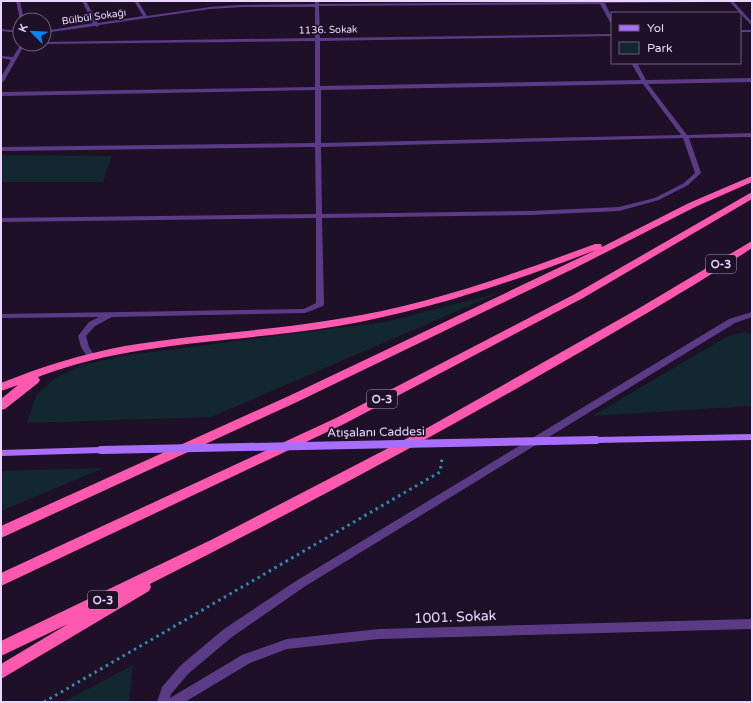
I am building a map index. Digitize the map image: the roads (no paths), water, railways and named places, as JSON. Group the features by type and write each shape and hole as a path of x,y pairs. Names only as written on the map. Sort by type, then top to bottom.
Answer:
{"highway":[{"path":"1,532 295,398 653,226 692,205 752,179"},
{"name":"O-3","path":"1,580 340,421 579,296 752,195"},
{"path":"1,387 91,356 143,346 338,322 388,313 426,304 483,287 653,226"},
{"name":"O-3","path":"1,649 276,514 508,389 690,284 752,244"},
{"path":"1,406 23,387 50,370"},
{"path":"1,672 204,550"}],"main road":[{"name":"Atışalanı Caddesi","path":"1,453 752,437"}],"street":[{"path":"18,1 20,12"},
{"path":"84,1 97,26"},
{"path":"136,1 146,18"},
{"path":"203,1 210,8"},
{"name":"Bülbül Sokağı","path":"52,31 97,26 210,8 238,6 264,1"},
{"path":"238,6 714,1"},
{"path":"731,1 741,12"},
{"path":"602,2 611,20"},
{"path":"1,316 305,311 320,304 317,145 319,89 318,4"},
{"path":"741,12 752,25"},
{"path":"1,30 12,31"},
{"path":"741,31 752,31"},
{"name":"1136. Sokak","path":"52,43 611,35"},
{"path":"1,81 19,52"},
{"path":"1,57 15,59"},
{"path":"1,220 530,213 618,209 657,199 686,184 698,173 686,138 645,83 635,64"},
{"path":"1,94 752,80"},
{"path":"1,148 317,145 686,138 752,135"},
{"path":"91,356 85,347 82,336 92,324 111,314"},
{"path":"163,702 166,691 185,669 228,633 300,584 732,321 752,314"},
{"name":"1001. Sokak","path":"174,702 246,659 287,644 379,634 752,624"}]}
